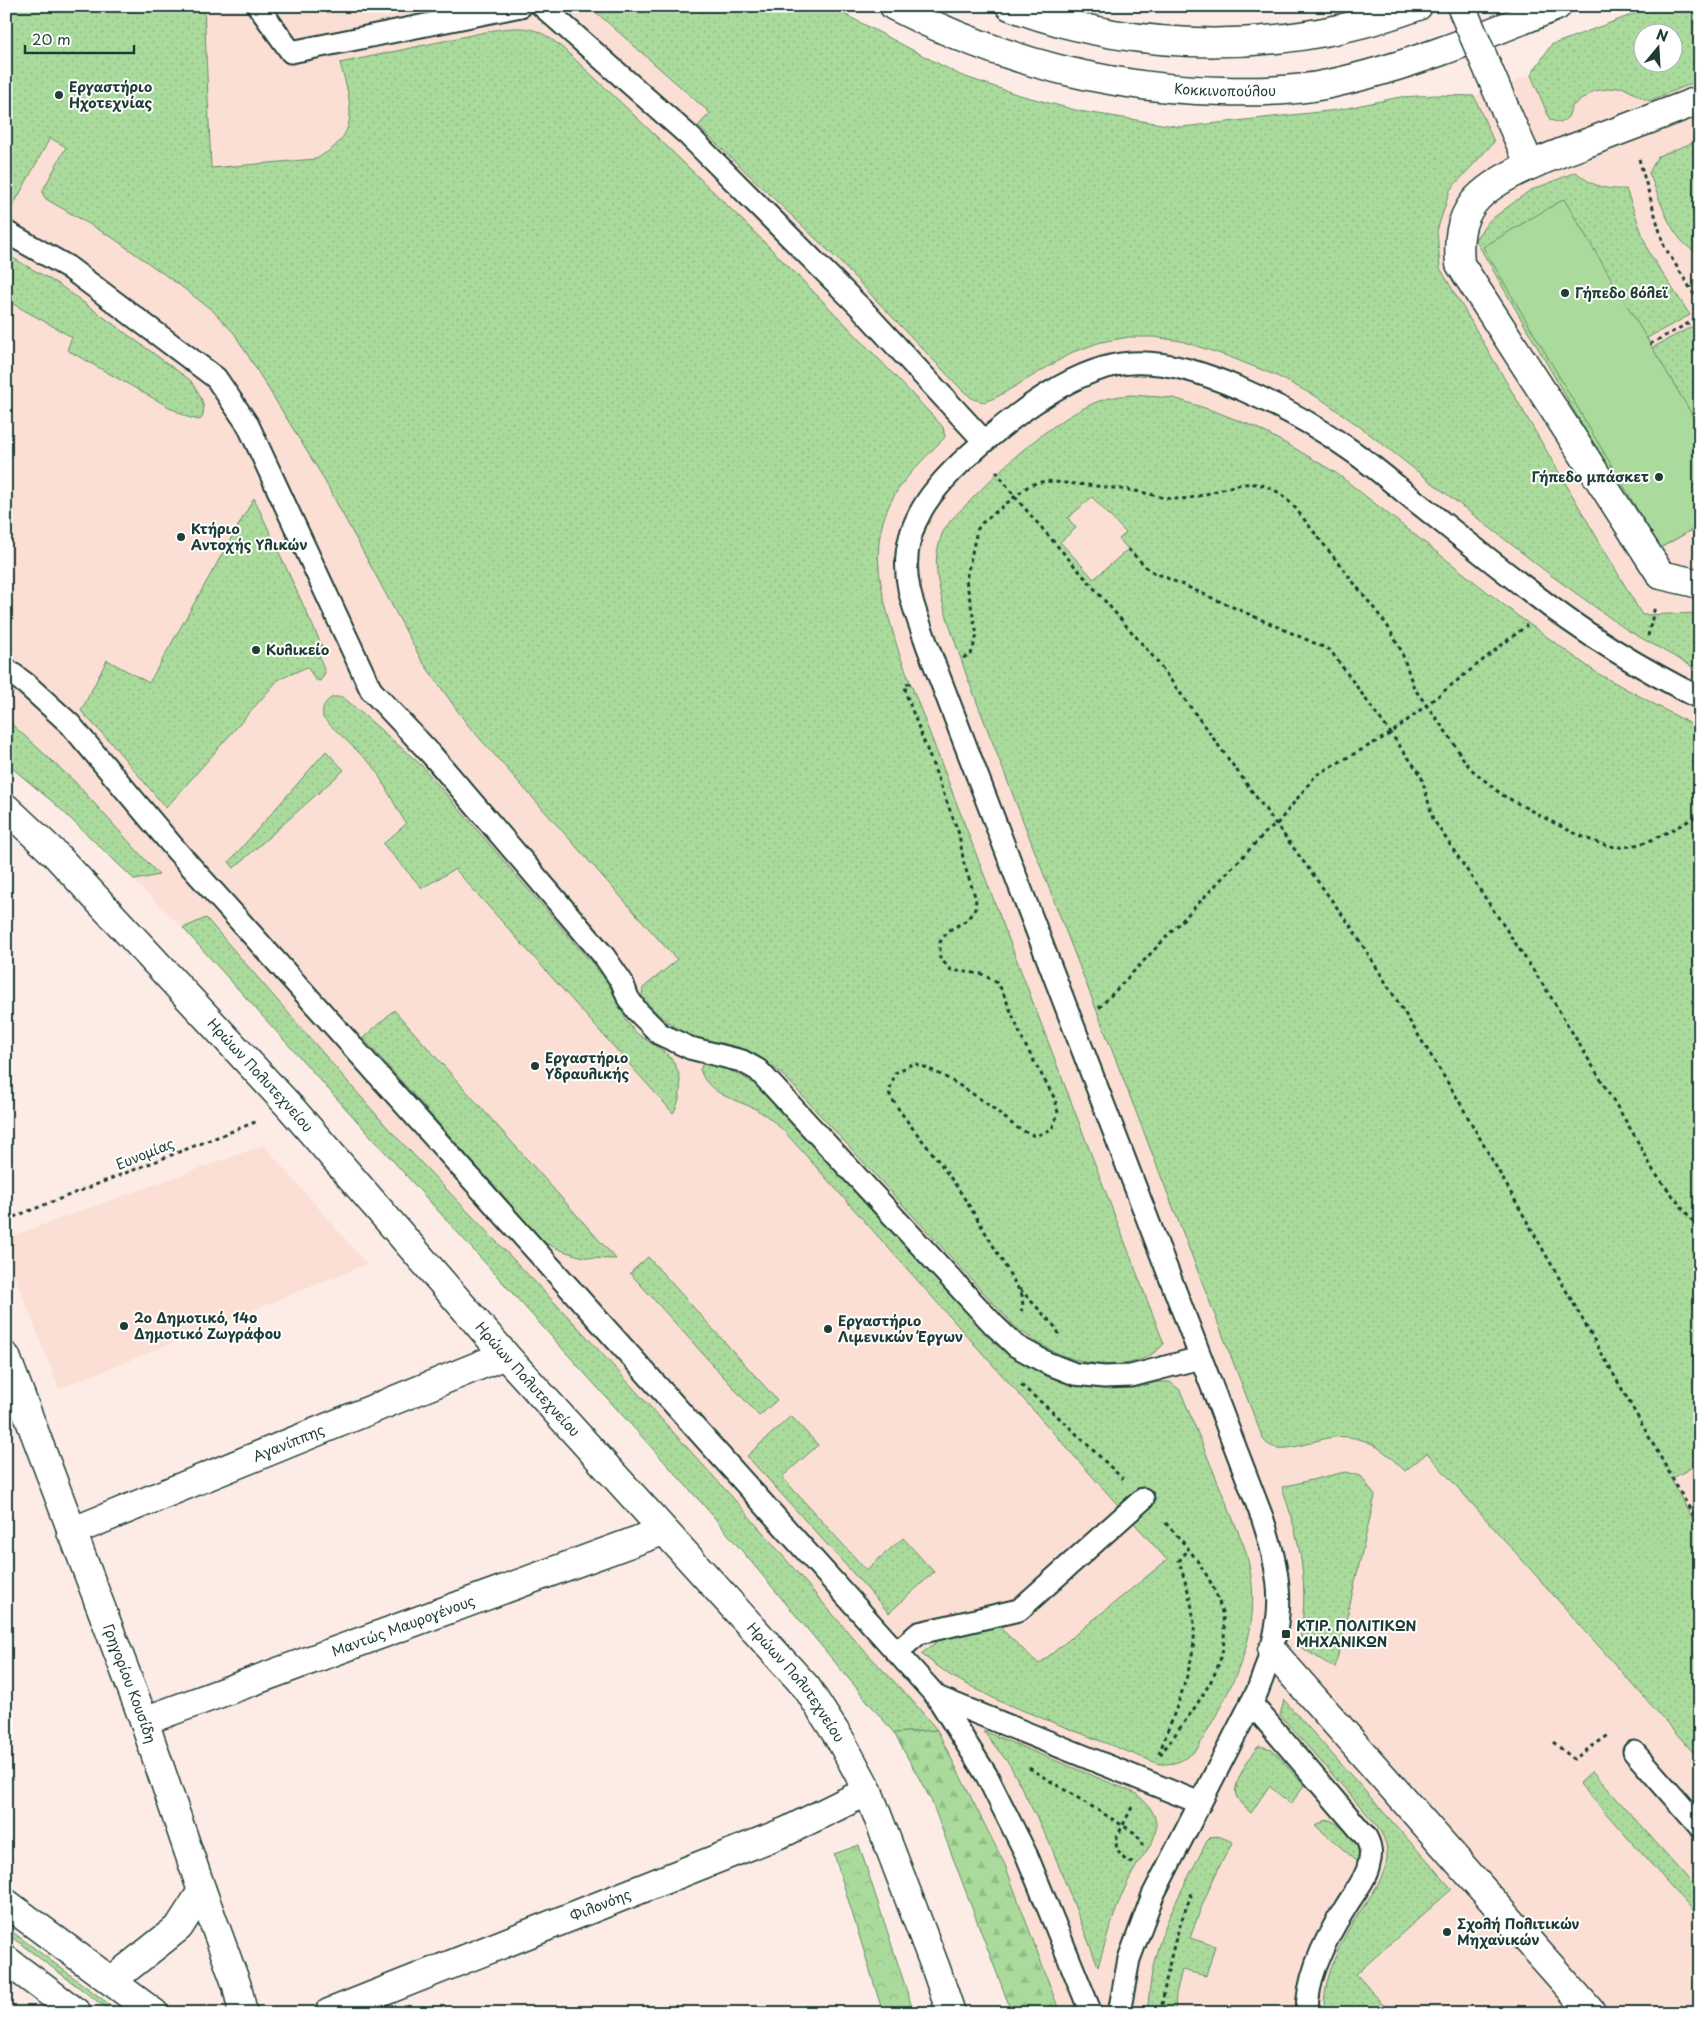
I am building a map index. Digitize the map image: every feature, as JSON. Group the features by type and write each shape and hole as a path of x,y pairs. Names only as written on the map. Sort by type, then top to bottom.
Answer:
{"street":[{"name":"Κοκκινοπούλου","path":"894,6 929,24 979,44 1043,66 1096,79 1194,91 1256,92 1327,85 1388,70 1558,6"},
{"path":"1010,6 1097,32 1150,40 1196,43 1256,42 1315,34 1382,19 1418,6"},
{"path":"1461,6 1530,165"},
{"path":"1700,100 1530,165 1492,188 1474,202 1462,223 1458,241 1460,264 1661,575 1700,584"},
{"name":"Ηρώων Πολυτεχνείου","path":"6,808 56,855 291,1108 505,1355 807,1688 841,1741 868,1791 951,2013"},
{"name":"Αγανίππης","path":"71,1532 505,1355"},
{"name":"Γρηγορίου Κουσίδη","path":"6,1357 11,1385 71,1532 144,1721 202,1891 237,1986 243,2013"},
{"name":"Μαντώς Μαυρογένους","path":"144,1721 663,1531"},
{"path":"1272,1650 1592,2013"},
{"name":"Φιλονόης","path":"329,2013 787,1830 868,1791"},
{"path":"111,1981 179,1927 202,1891"},
{"path":"6,1903 154,2013"},
{"path":"6,1960 77,2013"}],"lane":[{"path":"258,6 291,52 521,6"},
{"path":"542,6 695,142 862,309 984,441"},
{"path":"6,232 68,267 216,378 248,425 371,690 431,754 604,956 622,982 628,998 652,1028 669,1040 690,1048 742,1061 758,1070 994,1325 1016,1346 1047,1363 1075,1374 1104,1377 1131,1376 1200,1358"},
{"path":"1119,2013 1129,1959 1152,1895 1260,1685 1272,1650 1280,1608 1279,1583 1275,1559 1262,1517 937,670 910,589 906,563 910,535 923,506 939,486 984,441 1003,425 1043,398 1082,374 1106,367 1130,363 1178,366 1223,381 1267,400 1351,450 1550,606 1613,650 1700,698"},
{"path":"6,669 26,684 70,724 176,850 937,1697 987,1776 1027,1856 1091,2013"},
{"path":"897,1652 919,1633 1018,1610 1143,1499"},
{"path":"937,1697 1200,1803"},
{"path":"1251,1702 1370,1845 1369,1866 1364,1878 1336,1921 1318,1957 1310,1983 1307,2013"},
{"path":"1634,1752 1700,1827"}],"path":[{"path":"1638,159 1664,246 1700,304"},
{"path":"1650,344 1700,316"},
{"path":"984,441 994,467 1015,496 1156,660 1278,824 1352,928 1456,1096 1700,1526"},
{"path":"1015,1284 980,1222 945,1170 899,1111 889,1093 895,1073 914,1063 934,1070 994,1108 1019,1131 1036,1136 1052,1129 1058,1113 1054,1099 1024,1043 1002,990 996,982 982,974 951,970 940,958 940,942 948,931 967,920 974,910 976,899 964,864 959,834 906,694 906,685 971,654 977,635 966,580 974,538 982,523 1027,487 1036,482 1046,482 1131,490 1177,500 1242,485 1255,484 1269,487 1281,494 1292,504 1387,625 1401,650 1414,688 1470,768 1502,795 1588,839 1618,847 1633,845 1651,839 1700,815"},
{"path":"1128,549 1149,570 1330,650 1421,775 1433,819 1549,994 1633,1133 1654,1172 1700,1230"},
{"path":"1642,666 1661,575"},
{"path":"1076,1032 1266,832 1278,824 1316,775 1390,734 1550,606"},
{"name":"Ευνομίας","path":"6,1220 291,1108"},
{"path":"1039,1401 1063,1421 1143,1499 1189,1548 1214,1588 1224,1628 1223,1651 1216,1672 1205,1691 1157,1759 1187,1674 1193,1650 1194,1626 1191,1604 1179,1561 1189,1548"},
{"path":"1553,1742 1574,1759 1583,1755 1606,1735"},
{"path":"1023,1765 1135,1833 1142,1842 1142,1854"},
{"path":"1123,1825 1116,1836 1116,1849 1126,1860 1137,1865 1140,1859"}],"shaded area":[{"path":"6,6 829,6 960,75 1016,94 1079,111 1181,127 1337,110 1400,97 1474,96 1531,75 1551,45 1655,6 1700,6 1700,2013 1012,2013 931,1800 894,1733 707,1509 183,928 54,803 6,763"},
{"name":"2ο Δημοτικό, 14ο Δημοτικό Ζωγράφου","path":"264,1145 367,1264 59,1389 6,1253 6,1238"}],"green space":[{"path":"6,6 204,6 211,168 315,159 330,150 347,130 350,118 348,92 340,63 495,30 526,28 541,33 566,51 711,189 851,330 943,427 945,437 897,491 887,511 878,551 882,591 899,653 1164,1344 1153,1354 1126,1364 1096,1364 1066,1357 1017,1329 787,1079 763,1059 747,1050 700,1039 679,1030 665,1020 647,1002 642,996 643,988 677,960 467,724 422,661 321,474 234,333 213,311 178,284 113,238 46,199 43,195 43,190 66,147 50,138 13,206 6,207"},
{"path":"589,6 829,6 960,75 1016,94 1079,111 1181,127 1337,110 1400,97 1474,96 1494,142 1450,190 1437,231 1440,268 1642,615 1700,613 1700,671 1627,630 1548,573 1363,429 1321,399 1277,376 1230,357 1181,341 1154,337 1129,337 1101,342 1073,352 997,397 984,402 973,399 962,390 837,259 698,126 710,113"},
{"path":"1655,6 1700,6 1700,80 1649,101 1622,87 1594,91 1572,106 1568,117 1561,123 1550,120 1531,75 1551,45"},
{"path":"1700,140 1700,254 1681,240 1674,230 1662,207 1649,173 1658,156"},
{"path":"1576,172 1599,186 1612,189 1626,189 1649,253 1690,315 1647,338 1652,348 1700,322 1700,525 1655,551 1475,239 1489,221 1529,191"},
{"path":"1564,199 1700,428 1700,525 1660,548 1483,247"},
{"path":"6,254 58,284 190,380 203,403 202,418 199,420 187,417 67,350 72,337 6,300"},
{"path":"1131,395 1174,398 1214,411 1255,427 1296,449 1336,473 1518,616 1597,673 1700,729 1700,1463 1671,1479 1700,1533 1700,1760 1427,1453 1405,1471 1378,1447 1354,1438 1332,1437 1284,1448 1276,1448 1269,1445 1263,1439 966,674 941,597 936,566 941,536 948,525 999,471 1028,445 1060,422 1094,403","holes":["1092,497 1126,533 1119,539 1128,549 1094,579 1060,542 1076,528 1068,518"]},
{"path":"254,498 322,646 319,655 325,673 320,681 316,680 307,667 278,680 166,808 113,745 81,711 107,660 149,683"},
{"path":"333,697 343,697 420,764 593,964 614,994 631,1027 639,1035 668,1055 673,1061 679,1075 680,1091 677,1106 673,1113 455,869 422,888 383,844 406,824 374,767 323,718 324,705"},
{"path":"6,719 74,781 159,875 135,880 54,803 6,763"},
{"path":"326,751 344,770 234,868 229,862"},
{"path":"206,918 387,1127 575,1324 742,1508 859,1645 909,1697 937,1730 894,1733 707,1509 183,928"},
{"path":"394,1010 616,1259 579,1256 545,1243 363,1038"},
{"path":"709,1063 742,1076 772,1098 1012,1354 1043,1373 1072,1384 1103,1389 1170,1382 1180,1390 1244,1546 1251,1575 1253,1602 1245,1651 1236,1675 1198,1748 1189,1756 1176,1763 1159,1764 1001,1702 951,1676 921,1654 942,1638 999,1627 1039,1664 1167,1560 784,1131 762,1113 725,1096 710,1086 700,1070 702,1065"},
{"path":"648,1257 777,1400 759,1416 630,1273"},
{"path":"791,1416 818,1445 782,1477 866,1570 903,1538 934,1572 889,1613 747,1456"},
{"path":"1345,1472 1361,1476 1375,1496 1335,1668 1299,1646 1304,1603 1302,1565 1299,1546 1282,1487"},
{"path":"1284,1700 1452,1889 1356,1974 1391,2013 1324,2013 1326,1989 1332,1965 1347,1932 1380,1881 1384,1872 1387,1849 1383,1837 1374,1822 1280,1715"},
{"path":"937,1730 1005,1865 1060,2013 1012,2013 931,1800 894,1733"},
{"path":"983,1731 1135,1793 1154,1814 1156,1824 1155,1836 1124,1889 1098,1966 1051,1846 1010,1765"},
{"path":"1259,1746 1272,1749 1304,1785 1291,1804 1269,1786 1251,1813 1239,1800 1236,1790 1243,1769"},
{"path":"1592,1771 1700,1892 1700,1919 1579,1783"},
{"path":"1330,1820 1341,1827 1356,1843 1360,1853 1359,1863 1316,1826"},
{"path":"1218,1836 1233,1842 1209,1888 1190,1938 1215,1946 1206,1976 1182,1970 1176,1994 1175,2013 1147,2013 1153,1967 1162,1934 1183,1887 1207,1841 1211,1837"},
{"path":"859,1845 914,2013 883,2013 834,1854"},
{"path":"6,1927 121,2013 113,2013 6,1933"}],"place":[{"name":"Εργαστήριο Ηχοτεχνίας","path":"59,95"},
{"name":"Γήπεδο βόλεϊ","path":"1565,293"},
{"name":"Γήπεδο μπάσκετ","path":"1659,477"},
{"name":"Κτήριο Αντοχής Υλικών","path":"181,537"},
{"name":"Κυλικείο","path":"256,650"},
{"name":"Εργαστήριο Υδραυλικής","path":"535,1066"},
{"name":"2ο Δημοτικό, 14ο Δημοτικό Ζωγράφου","path":"124,1326"},
{"name":"Εργαστήριο Λιμενικών Έργων","path":"828,1329"},
{"name":"ΚΤΙΡ. ΠΟΛΙΤΙΚΩΝ ΜΗΧΑΝΙΚΩΝ","path":"1286,1634"},
{"name":"Σχολή Πολιτικών Μηχανικών","path":"1447,1932"}]}
